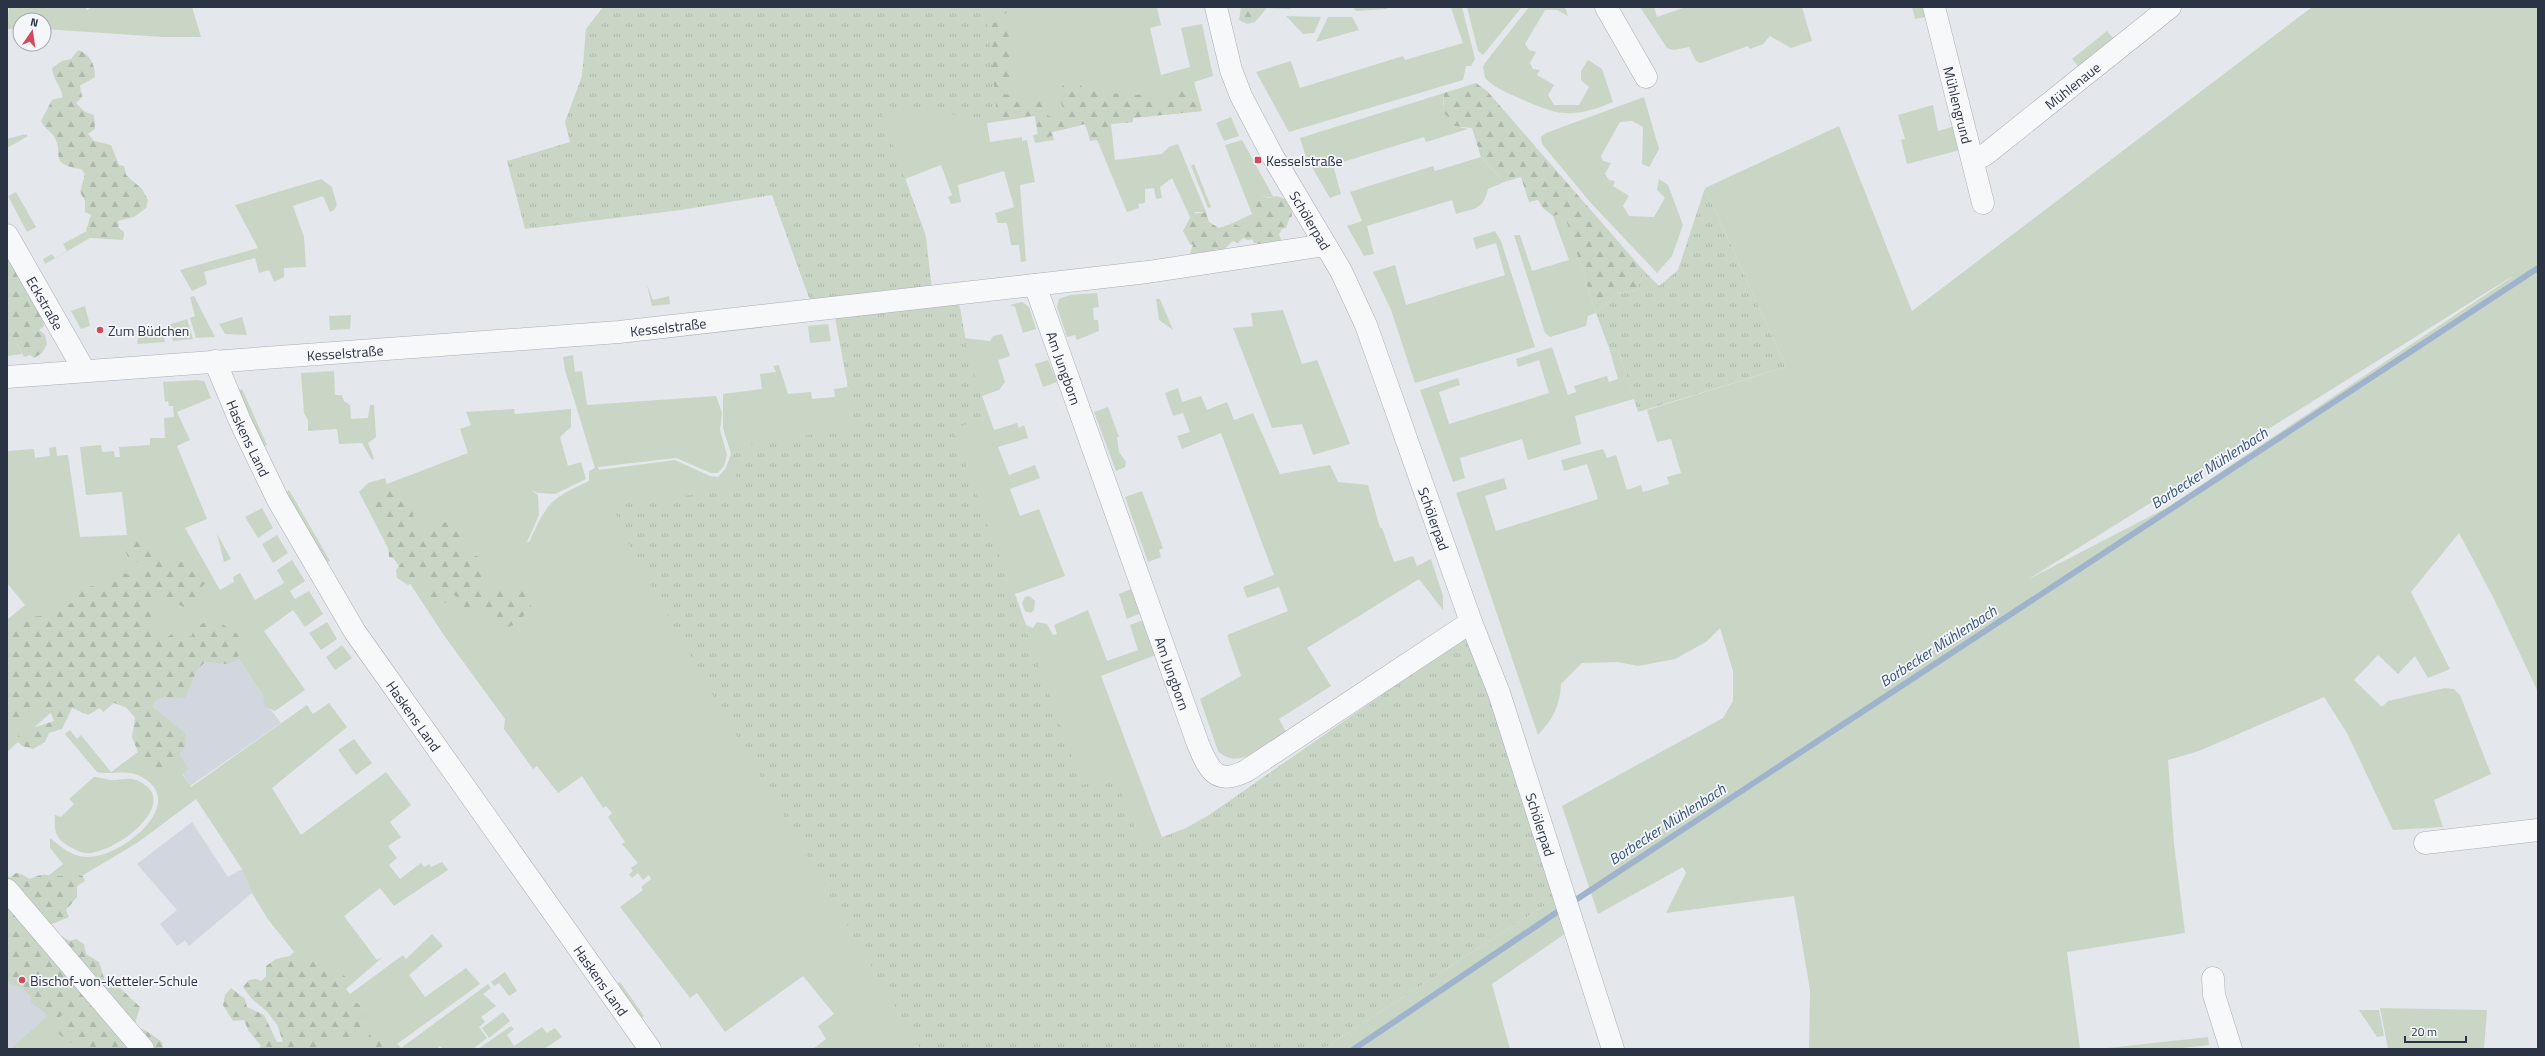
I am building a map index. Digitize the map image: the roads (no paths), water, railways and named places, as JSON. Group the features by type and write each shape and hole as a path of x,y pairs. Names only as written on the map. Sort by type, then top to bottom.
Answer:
{"street":[{"name":"Schölerpad","path":"1216,7 1231,70 1241,96 1272,155 1346,281 1366,325 1471,622 1499,693 1613,1049"},
{"path":"1606,7 1646,77"},
{"name":"Mühlengrund","path":"1934,7 1983,202"},
{"name":"Mühlenaue","path":"1973,161 1986,154 2170,7"},
{"name":"Eckstraße","path":"7,235 84,370"},
{"name":"Kesselstraße","path":"7,377 84,370 619,332 1035,285 1247,258 1325,245"},
{"name":"Am Jungborn","path":"1035,285 1198,744 1209,768 1216,774 1230,777 1246,771 1471,622"},
{"name":"Haskens Land","path":"215,361 240,421 278,500 355,632 650,1049"},
{"path":"2425,843 2538,830"},
{"path":"7,890 143,1049"},
{"path":"2213,978 2214,995 2231,1049"}],"waterway":[{"name":"Borbecker Mühlenbach","path":"1571,903 2538,268"},
{"name":"Borbecker Mühlenbach","path":"1354,1049 1563,908"}],"place":[{"name":"Kesselstraße","path":"1258,160"},
{"name":"Zum Büdchen","path":"100,330"},
{"name":"Bischof-von-Ketteler-Schule","path":"22,980"}]}
